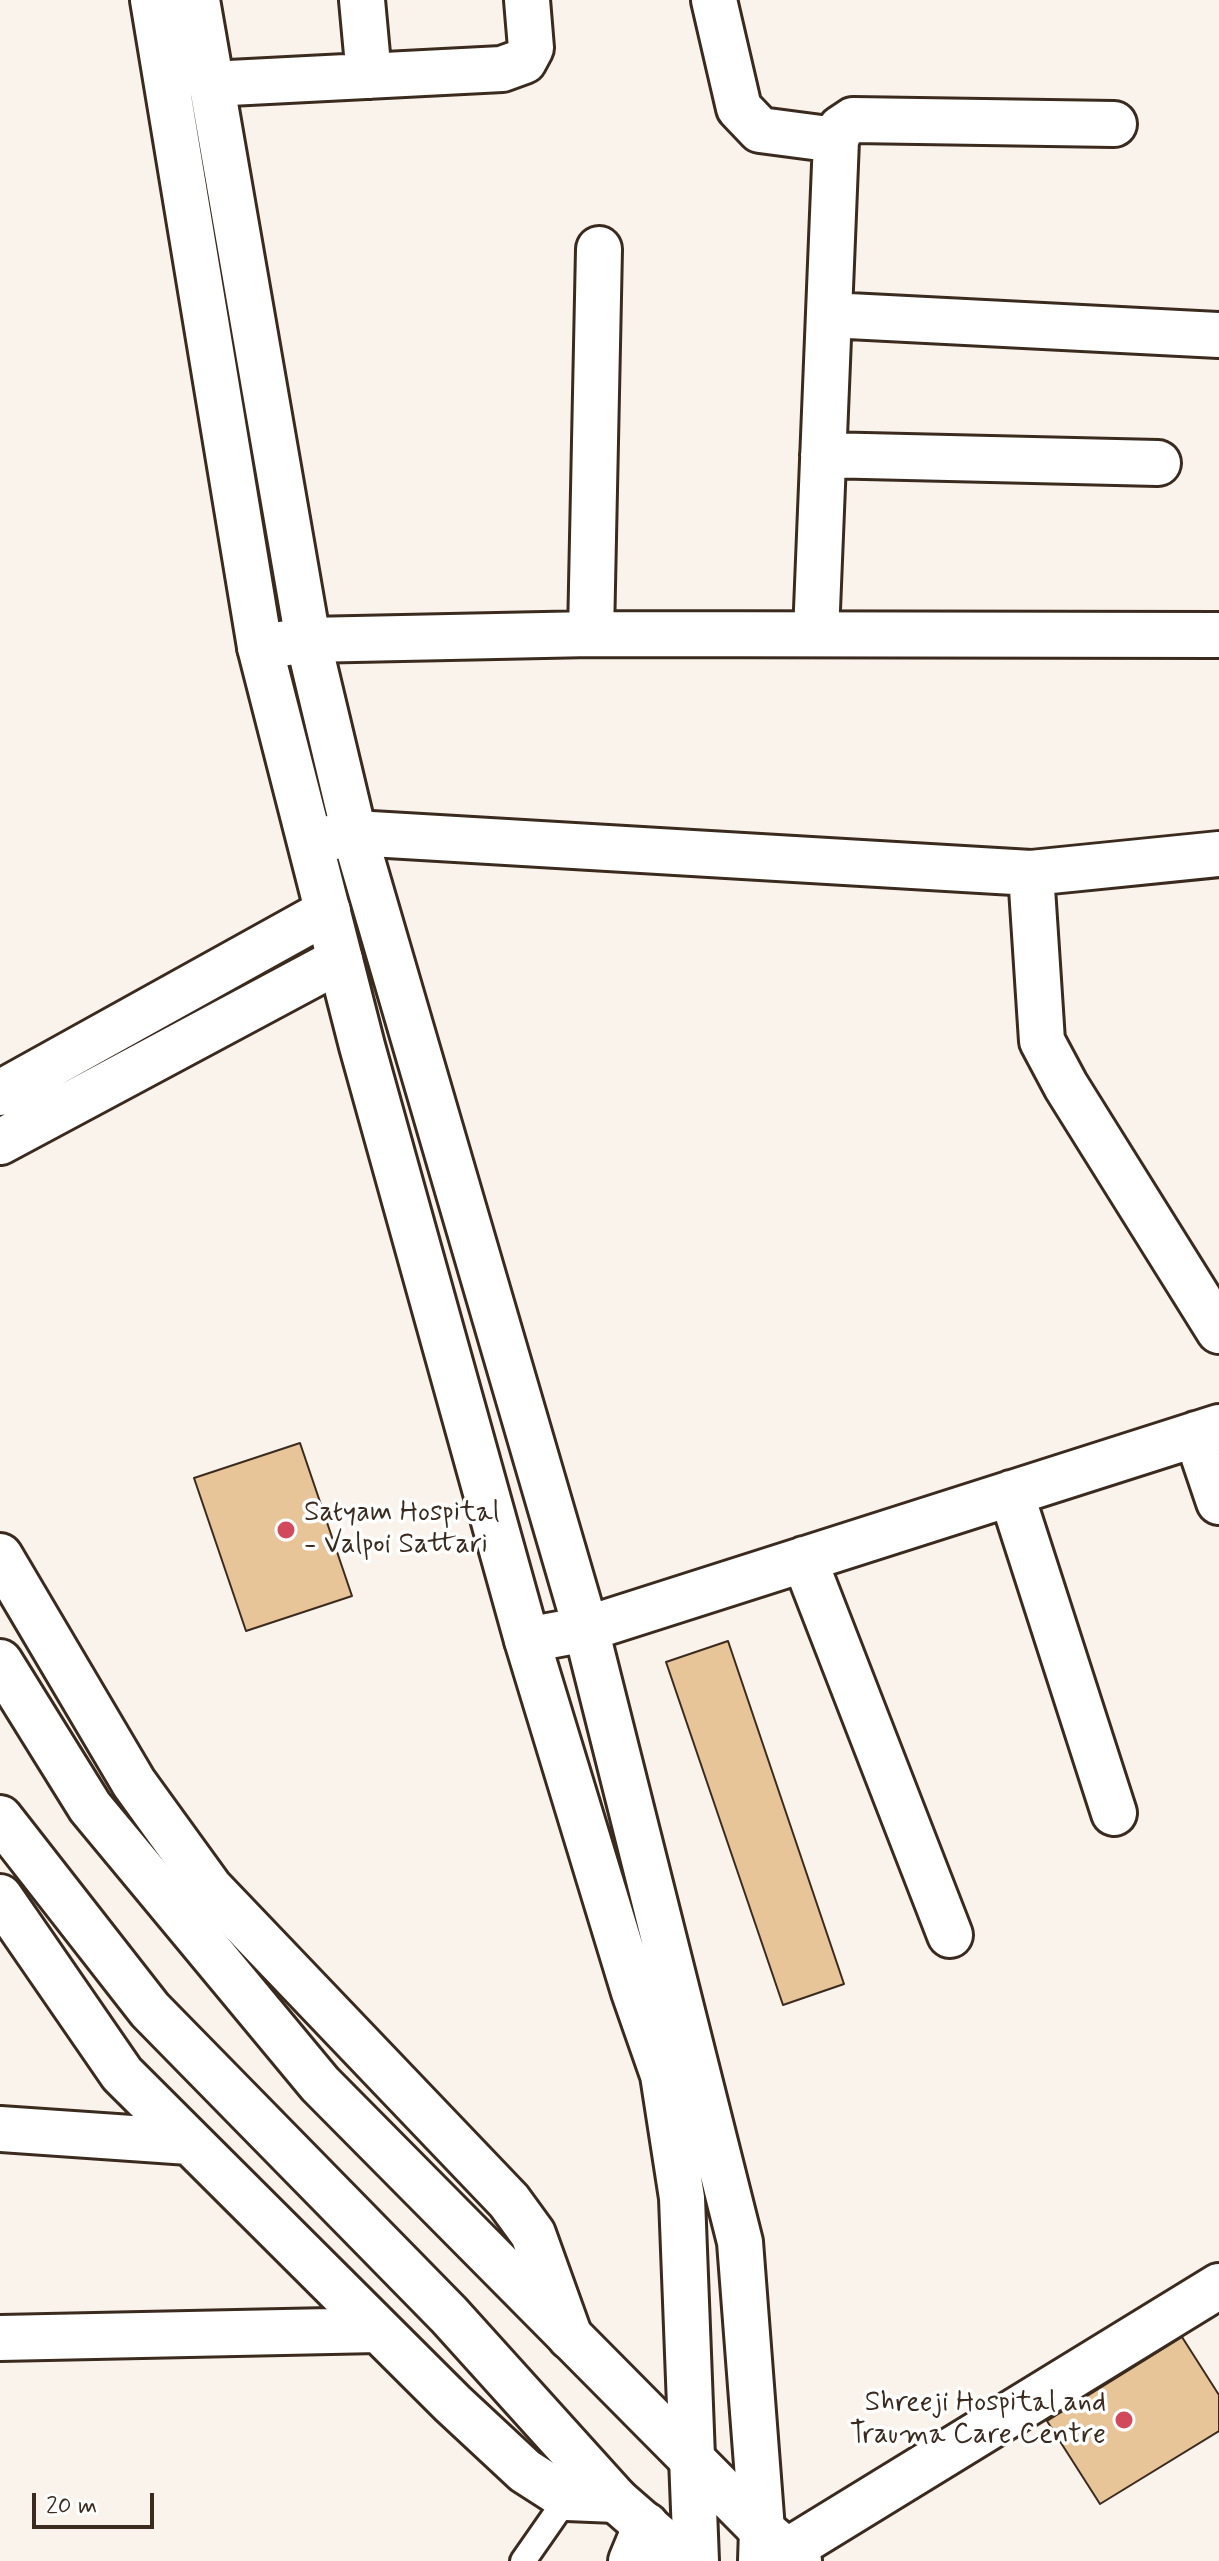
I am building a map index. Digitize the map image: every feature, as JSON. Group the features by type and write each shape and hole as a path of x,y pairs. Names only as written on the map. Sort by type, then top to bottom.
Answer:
{"main road":[{"path":"153,0 260,647 340,960 527,1640 634,1992 663,2075 682,2198 696,2561"},
{"path":"197,0 308,640 354,833 586,1629 740,2242 777,2551"},
{"path":"362,0 369,76"},
{"path":"210,84 502,69 524,61 531,48 527,0"},
{"path":"714,0 739,108 760,130 836,140"},
{"path":"816,634 836,140 841,128 853,120 1114,124"},
{"path":"591,634 599,249"},
{"path":"829,315 1219,335"},
{"path":"823,455 1158,463"},
{"path":"260,647 308,640 591,634 1219,635"},
{"path":"310,842 354,833 1031,873 1219,854"},
{"path":"1031,873 1042,1041 1066,1086 1219,1331"},
{"path":"0,1093 328,911"},
{"path":"0,1142 340,960"},
{"path":"527,1640 586,1629 1208,1430 1219,1502"},
{"path":"1011,1493 1114,1813"},
{"path":"0,1556 134,1783 210,1888 509,2201 533,2234 570,2337"},
{"path":"804,1559 950,1935"},
{"path":"0,1662 90,1807 320,2084 691,2459 777,2551"},
{"path":"0,1818 150,2010 449,2315 631,2529"},
{"path":"0,1897 122,2074 378,2330 525,2471 567,2498 631,2529 686,2561"},
{"path":"0,2129 189,2142"},
{"path":"777,2551 1219,2286"},
{"path":"0,2338 378,2330"}],"lane":[{"path":"523,2561 567,2498"}],"building":[{"path":"300,1443 352,1596 246,1631 194,1478"},
{"path":"728,1641 844,1984 783,2005 666,1662"},
{"path":"1182,2337 1219,2395 1219,2431 1100,2504 1047,2421"}],"place":[{"name":"Satyam Hospital - Valpoi Sattari","path":"286,1530"},
{"name":"Shreeji Hospital and Trauma Care Centre","path":"1124,2420"}]}
